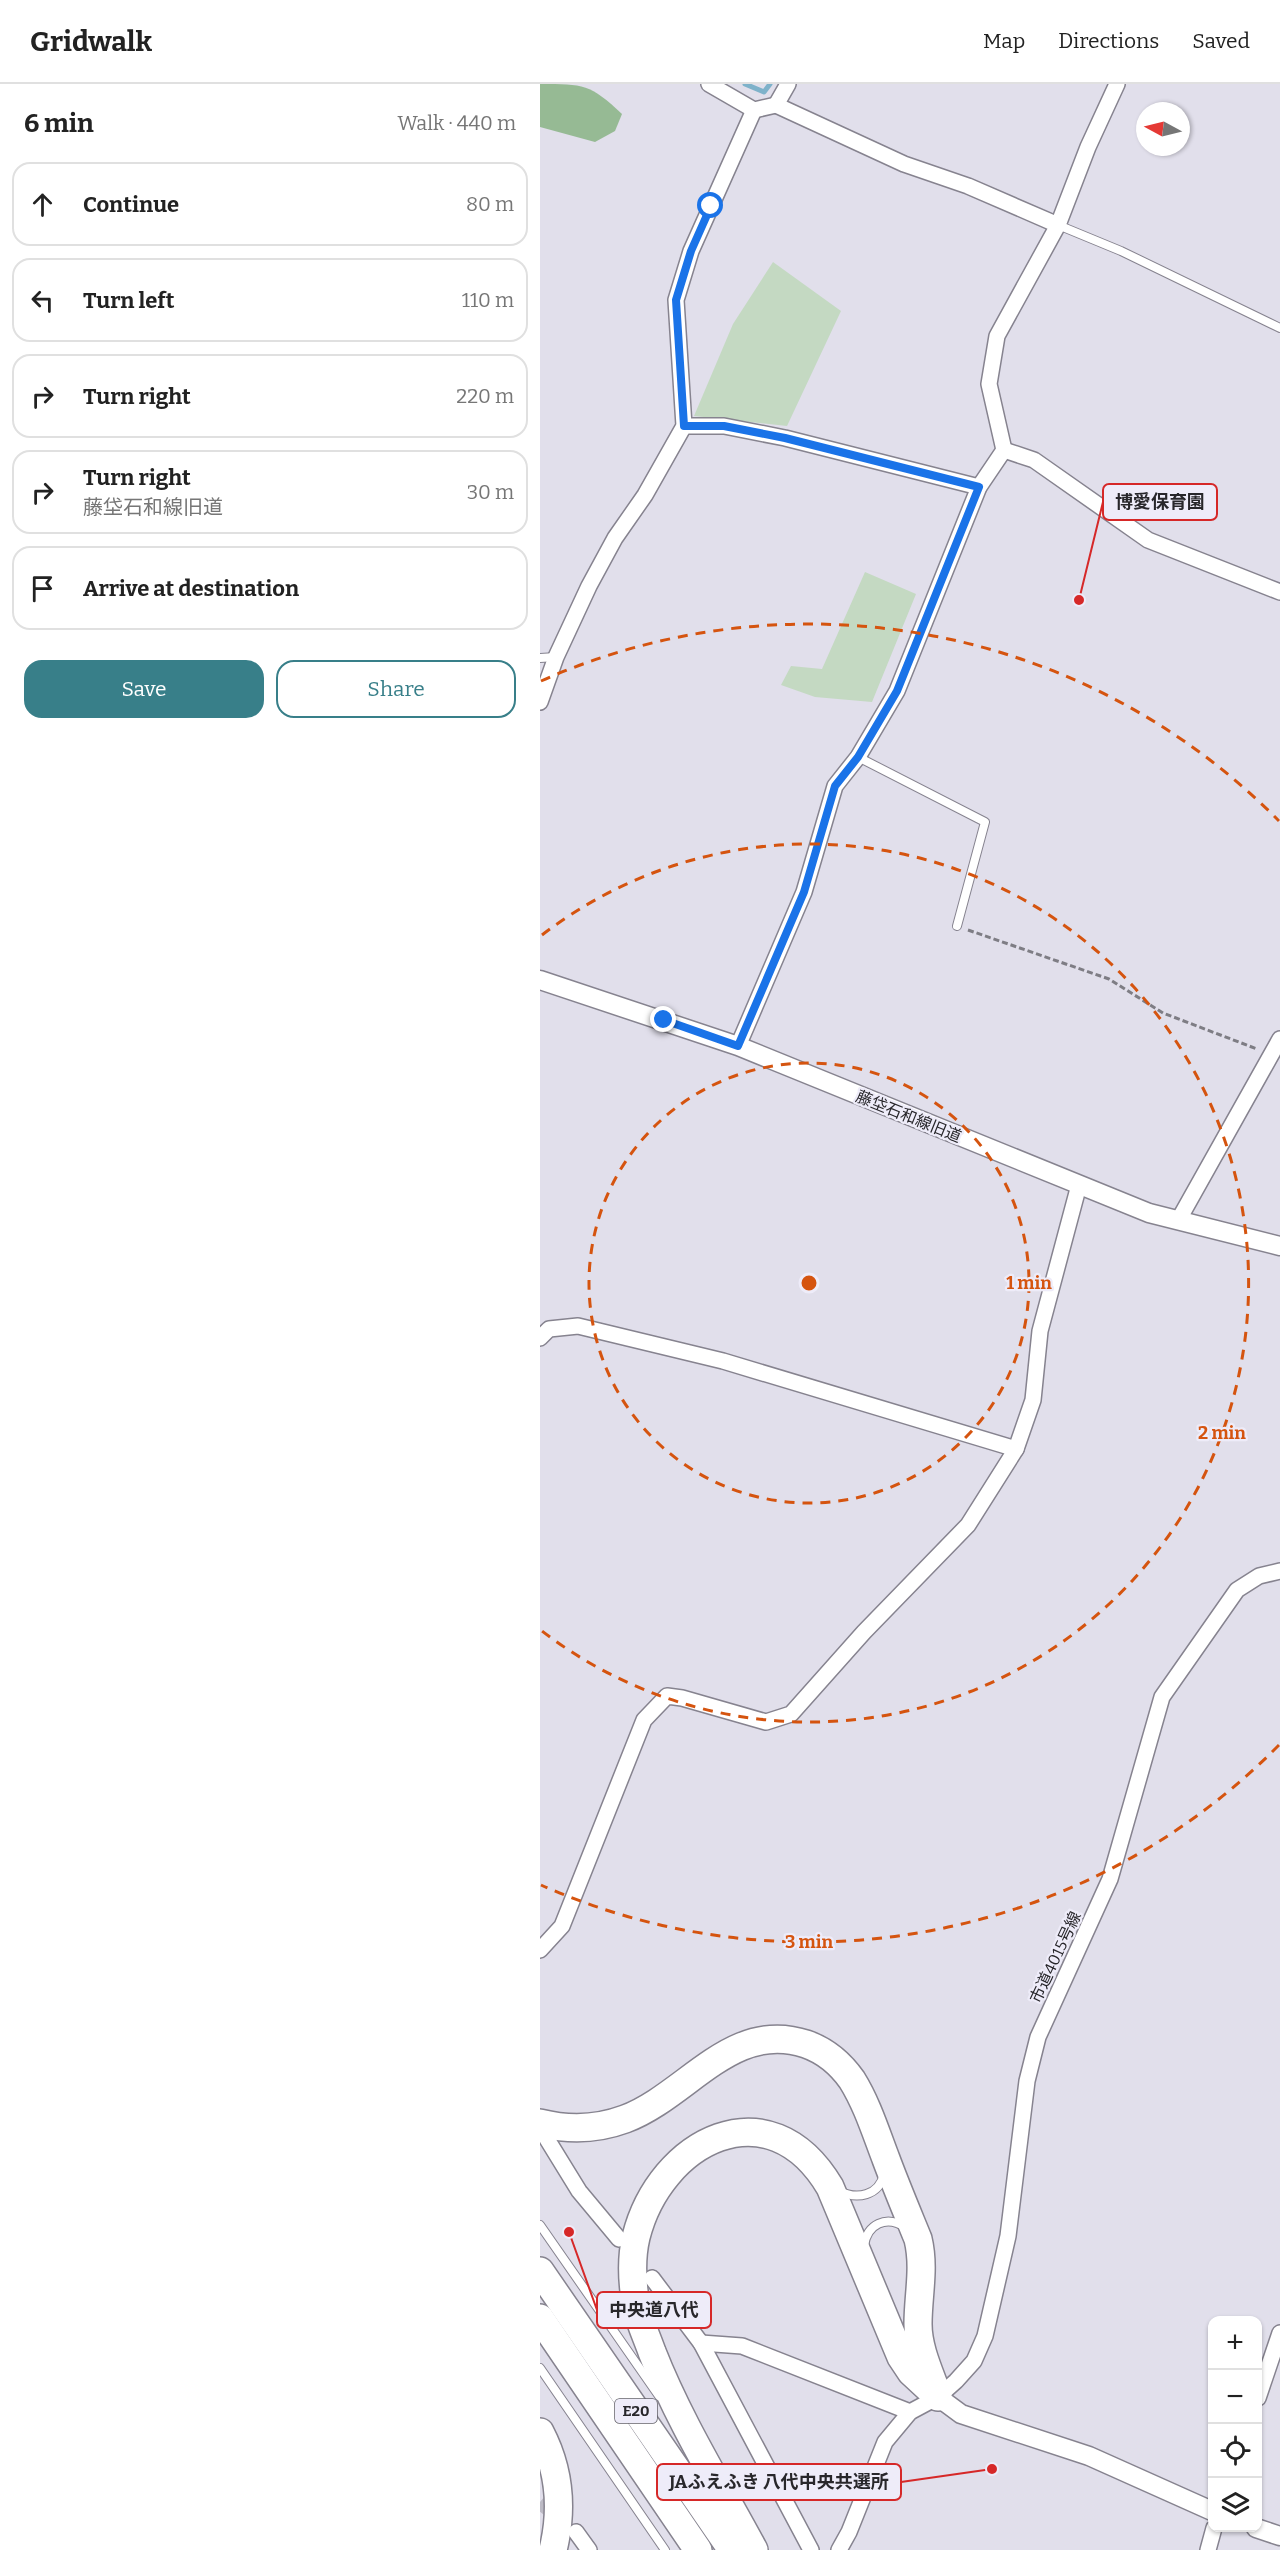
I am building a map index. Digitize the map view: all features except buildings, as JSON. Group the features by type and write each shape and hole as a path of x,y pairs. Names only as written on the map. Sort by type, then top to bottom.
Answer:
{"highway":[{"path":"543,2131 599,2126 626,2118 656,2104 721,2056 746,2044 769,2039 793,2040 817,2048 836,2060 852,2080 865,2105 918,2239 922,2257 918,2326 922,2351 938,2397"},
{"path":"754,2550 666,2386 640,2320 634,2293 636,2238 648,2206 670,2173 686,2157 722,2136 743,2132 764,2133 784,2139 802,2150 817,2165 830,2187 901,2357 911,2372 938,2397"},
{"name":"E20","path":"540,2271 732,2550"},
{"name":"E20","path":"540,2318 698,2550"},
{"path":"540,2432 555,2467 560,2499 558,2529 553,2550"}],"street":[{"path":"709,84 754,110 776,105 904,164 968,186 1058,225"},
{"path":"776,105 788,84"},
{"path":"738,1046 804,892 835,786 858,757 897,691 979,487 1004,450 989,384 997,336 1058,225 1088,147 1117,84"},
{"path":"540,702 548,657 615,538 645,495 684,426 676,300 691,251 754,110"},
{"path":"684,426 724,426 785,438 979,487"},
{"path":"1004,450 1034,460 1148,540 1280,592"},
{"name":"藤垈石和線旧道","path":"540,980 738,1046 1079,1185 1178,1221 1280,1246"},
{"path":"1178,1221 1280,1039"},
{"path":"540,1950 562,1926 644,1719 667,1696 682,1698 766,1722 791,1713 856,1640 968,1525 1016,1449 1033,1400 1040,1331 1079,1185"},
{"path":"540,1338 549,1329 578,1326 723,1361 1016,1449"},
{"name":"市道4015号線","path":"910,2412 938,2397 974,2361 985,2336 1008,2236 1027,2081 1038,2037 1110,1880 1162,1698 1237,1590 1259,1576 1280,1571"},
{"path":"543,2131 579,2191 619,2239"},
{"path":"652,2278 701,2343 811,2550"},
{"path":"1262,2384 1280,2333"},
{"path":"701,2343 742,2346 910,2412 885,2442 849,2532 839,2550"},
{"path":"938,2397 962,2414 1089,2456 1208,2509"},
{"path":"1262,2530 1280,2536"},
{"path":"576,2532 589,2550"},
{"path":"1208,2550 1213,2532"}],"lane":[{"path":"1058,225 1121,251 1280,328"},
{"path":"858,757 985,822 957,926"},
{"path":"830,2187 855,2196 866,2195 875,2190 882,2180 886,2161"},
{"path":"863,2262 864,2243 868,2231 877,2223 887,2221 898,2223 918,2239"},
{"path":"540,2225 646,2381 697,2445"},
{"path":"540,2368 665,2550"}],"path":[{"path":"957,926 1109,979 1163,1013 1270,1054"}],"green space":[{"path":"540,84 567,84 594,91 622,114 615,131 595,142 540,127"},
{"path":"773,262 841,311 787,426 694,416 733,324"},
{"path":"865,572 916,594 872,702 815,697 781,685 791,666 822,669"}],"waterway":[{"path":"745,84 764,92 770,84"}],"tunnel":[{"path":"540,2502 561,2519"}],"place":[{"name":"博愛保育園","path":"1079,600"},
{"name":"中央道八代","path":"569,2232"},
{"name":"JAふえふき 八代中央共選所","path":"992,2469"}],"route":[{"path":"664,1020 738,1046 804,892 835,786 858,757 897,691 979,487 785,438 724,426 684,426 681,350 676,300 691,251 711,206"}]}
